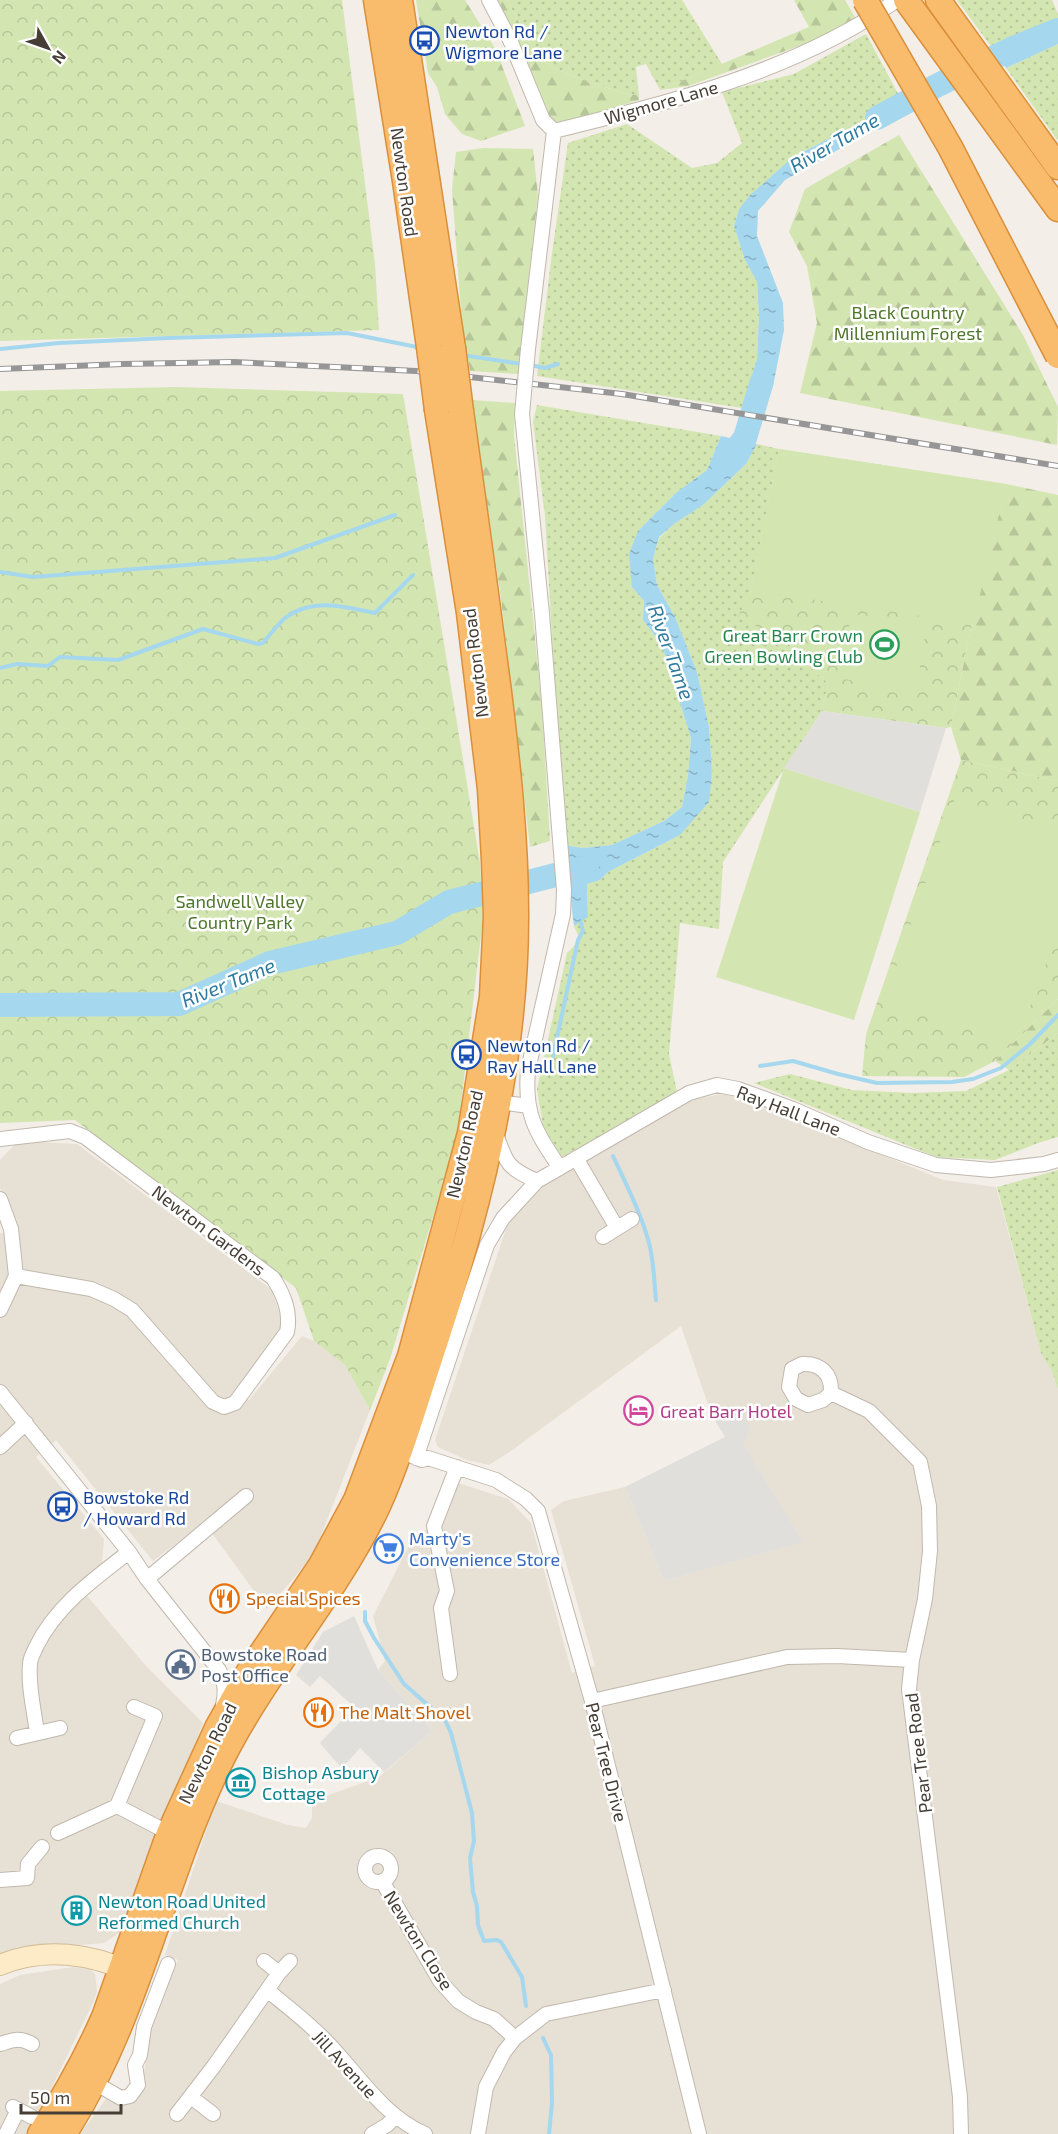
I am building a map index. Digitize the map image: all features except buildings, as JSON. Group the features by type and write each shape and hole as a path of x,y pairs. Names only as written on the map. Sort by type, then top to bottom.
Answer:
{"highway":[{"name":"Newton Road","path":"36,2125 55,2111 130,1971 209,1786 234,1735 270,1676 315,1611 356,1545 378,1504 403,1448 452,1294 495,1129 511,1018 504,858 508,764 488,604 449,410 429,347 376,0"},
{"name":"Newton Road","path":"400,0 453,348 449,410"},
{"path":"865,0 950,147 1058,356"},
{"path":"906,0 1058,209"},
{"path":"938,0 1058,166"},
{"name":"Newton Road","path":"64,2134 95,2083 113,2045 130,1971 169,1833 217,1728 248,1673 321,1564 356,1500 403,1448 410,1356 470,1133 506,915"}],"main road":[{"path":"0,1965 37,1954 63,1954 88,1956 130,1971"}],"street":[{"path":"489,0 510,40 543,120 554,131 522,414 542,614 564,890 563,914 528,1070 527,1088 529,1106 537,1134 560,1168"},
{"name":"Wigmore Lane","path":"554,131 726,84 841,35 897,0"},
{"name":"Ray Hall Lane","path":"537,1181 689,1093 717,1085 738,1089 793,1109 868,1142 936,1164 991,1170 1044,1164 1058,1160"},
{"path":"499,1102 529,1106"},
{"path":"495,1129 505,1160 517,1173 537,1181"},
{"name":"Newton Gardens","path":"0,1139 70,1131 91,1141 273,1278 282,1292 290,1318 287,1332 235,1403 224,1407 213,1402 132,1310 91,1289 16,1276"},
{"path":"576,1158 617,1228"},
{"name":"Newton Road","path":"403,1448 487,1245 503,1218 537,1181"},
{"path":"0,1199 16,1276 0,1310"},
{"path":"603,1237 632,1219"},
{"path":"0,1392 129,1552 147,1579 219,1670 225,1682 225,1695 217,1728"},
{"name":"Pear Tree Road","path":"831,1393 869,1412 920,1462 929,1506 930,1551 925,1599 912,1660 909,1689 960,2097 961,2134"},
{"path":"0,1447 27,1423"},
{"name":"Pear Tree Drive","path":"403,1448 496,1480 526,1499 538,1511 592,1701 699,2134"},
{"path":"450,1674 441,1608 447,1591 434,1526 457,1467"},
{"path":"147,1579 246,1496"},
{"path":"37,1733 29,1661 41,1636 52,1619 66,1605 129,1552"},
{"path":"592,1701 787,1657 837,1656 912,1660"},
{"path":"58,1833 117,1806 155,1716 134,1707"},
{"path":"17,1738 60,1728"},
{"path":"117,1806 169,1833"},
{"path":"0,1880 27,1878 28,1864 42,1847"},
{"name":"Newton Close","path":"382,1881 440,1982 458,2001 494,2019 515,2038"},
{"path":"264,1961 279,1973"},
{"path":"177,2114 290,1961"},
{"path":"95,2083 122,2098 130,2096 136,2090 138,2085 135,2065 140,2055 144,2027 168,1964"},
{"name":"Jill Avenue","path":"267,1990 328,2043 395,2117 425,2134"},
{"path":"478,2134 486,2087 504,2052 515,2038 546,2014 664,1990"},
{"path":"0,2044 15,2038 32,2044"},
{"path":"191,2097 213,2114"},
{"name":"Newton Road","path":"6,2134 15,2108 36,2125"},
{"path":"372,2134 395,2117"}],"shaded area":[{"path":"822,711 946,728 920,812 784,768"},
{"path":"731,1093 943,1180 996,1187 1041,1353 1052,1371 1058,1390 1058,2134 80,2134 106,2099 124,2105 141,2093 152,2019 178,1960 165,1955 216,1801 288,1825 306,1828 312,1818 312,1801 379,1777 433,1731 378,1670 385,1661 373,1616 414,1536 441,1522 455,1482 508,1499 531,1523 572,1673 595,1666 551,1510 564,1501 625,1487 664,1581 802,1542 743,1444 739,1406 712,1416 681,1326 489,1465 467,1460 438,1447 435,1440 508,1223 538,1188 692,1099"},
{"path":"18,1141 77,1144 272,1290 283,1324 235,1392 249,1400 302,1336 314,1341 345,1365 370,1410 313,1556 267,1609 204,1522 153,1561 56,1440 36,1457 104,1539 102,1563 78,1585 146,1666 203,1723 120,1932 104,1943 41,1948 0,1956 0,1233 18,1237 0,1188 0,1160"},
{"path":"739,1406 750,1429 743,1444 803,1542 664,1581 625,1487 725,1437 712,1416"},
{"name":"The Malt Shovel","path":"354,1616 378,1670 433,1731 384,1772 360,1748 342,1768 329,1754 320,1743 354,1707 320,1676 310,1687 296,1675 323,1632"},
{"path":"73,1967 90,1969 95,1974 97,1991 93,2003 29,2134 0,2134 0,1984 20,1975"}],"green space":[{"path":"0,0 342,0 375,264 379,330 0,341"},
{"path":"416,0 465,0 496,50 525,126 481,141 462,134 445,114 437,87 428,73"},
{"path":"496,0 507,0 533,49 552,67 588,82 639,95 639,100 562,124 548,119 525,58"},
{"path":"507,0 682,0 722,64 660,90 646,64 636,67 639,95 628,94 588,82 552,67 533,49"},
{"path":"794,0 845,0 856,19 824,37 688,86 660,90 809,27"},
{"path":"957,0 1052,0 1058,14 1058,21 993,49"},
{"path":"866,34 902,101 793,157 739,209 734,226 745,260 757,282 759,316 757,359 742,408 537,376 568,143 627,124 692,168 717,163 742,143 722,92 794,74"},
{"path":"1058,44 1058,141 1006,68"},
{"name":"Black Country Millennium Forest","path":"899,135 1023,335 1058,407 1057,445 800,393 817,323 807,266 789,232 805,189"},
{"path":"483,148 533,149 538,195 518,374 470,371 462,326 452,189 456,152"},
{"name":"Sandwell Valley Country Park","path":"176,387 403,394 480,863 483,919 457,1137 390,1359 370,1410 345,1365 314,1341 296,1288 75,1120 0,1123 0,391"},
{"path":"472,400 515,403 514,435 542,706 550,841 530,847 501,599"},
{"path":"537,405 721,436 707,470 677,492 638,531 632,587 644,601 643,620 662,645 691,738 688,775 682,807 664,821 612,845 583,848 564,845 545,516 533,422"},
{"path":"757,444 779,449 751,590 739,617 801,652 814,671 828,683 822,711 723,862 719,929 680,923 669,1054 677,1092 562,1157 543,1126 537,1089 567,953 580,940 574,926 588,916 587,884 600,880 608,872 680,835 712,771 709,727 697,672 675,617 657,585 653,559 659,538 674,524 703,505 746,464"},
{"path":"779,449 1006,484 967,646 951,727 822,711 828,683 814,671 801,652 738,617 751,590"},
{"path":"779,449 1006,484 973,624 751,590"},
{"path":"1006,484 1058,495 1058,781 961,760 951,727 967,646"},
{"name":"Great Barr Crown Green Bowling Club","path":"853,614 927,624 916,691 843,679 844,646"},
{"path":"961,760 1058,781 1058,999 995,1061 964,1077 862,1076 866,1034"},
{"path":"784,768 920,812 854,1020 716,977"},
{"path":"955,799 1058,830 1058,931 1019,1036 1013,1041 883,1004"},
{"path":"1058,999 1058,1033 1009,1070 995,1061"},
{"path":"1058,1033 1058,1137 995,1160 936,1157 754,1083 790,1074 852,1090 912,1093 966,1091 1009,1070"},
{"path":"1058,1170 1058,1390 1052,1371 1041,1353 997,1187"}],"water":[{"path":"1058,21 1058,44 1006,68 993,49"},
{"path":"902,101 908,110 785,180 758,211 757,236 783,303 784,330 774,381 763,413 742,408 757,359 759,316 757,282 745,260 734,226 739,209 750,195 793,157"},
{"path":"721,436 757,444 746,464 703,505 659,537 653,559 657,585 675,617 697,672 709,727 712,771 709,802 680,835 608,872 600,880 587,884 588,917 574,926 564,845 583,848 612,845 664,821 682,807 688,775 691,738 662,645 643,620 644,601 632,587 629,554 638,531 677,492 707,470"}],"waterway":[{"name":"River Tame","path":"877,118 1011,49 1058,30"},
{"path":"0,349 59,343 347,333 422,348"},
{"path":"462,355 522,364"},
{"path":"530,365 545,368 558,364"},
{"name":"River Tame","path":"723,465 745,438 762,381"},
{"path":"0,572 33,577 275,558 395,515"},
{"path":"0,668 17,664 48,666 60,657 118,660 203,629 258,644 263,643 285,618 307,608 329,605 375,613 413,575"},
{"name":"River Tame","path":"0,1005 179,1004 270,963 397,933 449,902 587,867"},
{"path":"553,1056 578,940 583,931 581,923"},
{"path":"760,1066 793,1061 877,1083 952,1082 973,1079 1001,1068 1029,1045 1058,1015"},
{"path":"613,1156 646,1232 652,1257 656,1300"},
{"path":"365,1612 365,1621 374,1638 404,1684 445,1720 451,1733 472,1813 474,1841 470,1858 478,1925 484,1941 501,1942 522,1977 526,2006"},
{"path":"543,2038 551,2055 552,2103 549,2134"}],"railway":[{"path":"0,369 234,362 416,371 622,394 1058,466"}],"place":[{"name":"Newton Rd / Wigmore Lane","path":"424,41"},
{"name":"Great Barr Crown Green Bowling Club","path":"884,645"},
{"name":"Newton Rd / Ray Hall Lane","path":"466,1055"},
{"name":"Great Barr Hotel","path":"639,1411"},
{"name":"Bowstoke Rd / Howard Rd","path":"62,1507"},
{"name":"Marty's Convenience Store","path":"388,1548"},
{"name":"Special Spices","path":"225,1598"},
{"name":"Bowstoke Road Post Office","path":"180,1664"},
{"name":"The Malt Shovel","path":"318,1712"},
{"name":"Bishop Asbury Cottage","path":"241,1782"},
{"name":"Newton Road United Reformed Church","path":"77,1911"}]}
